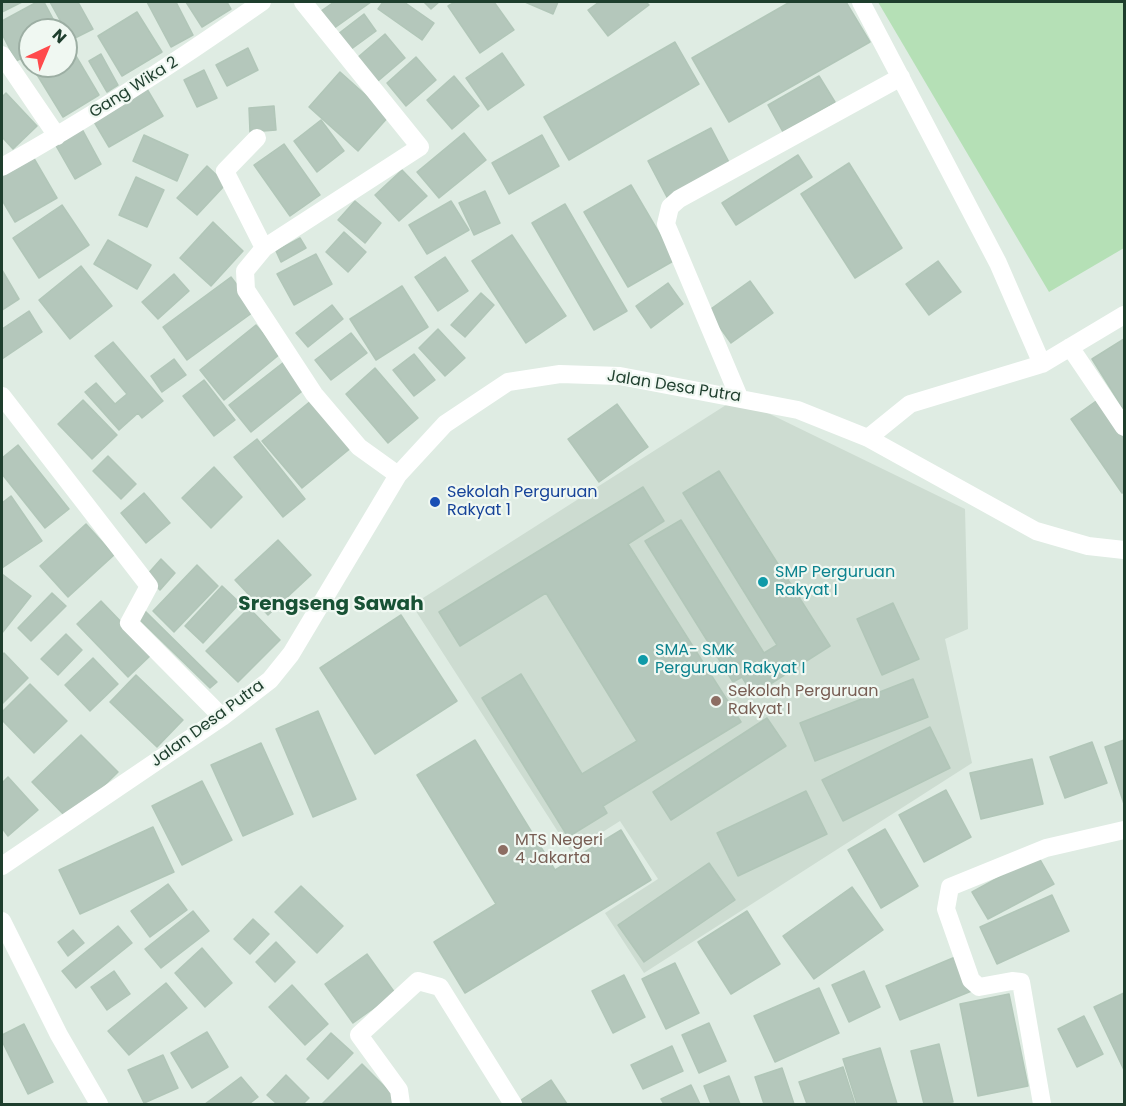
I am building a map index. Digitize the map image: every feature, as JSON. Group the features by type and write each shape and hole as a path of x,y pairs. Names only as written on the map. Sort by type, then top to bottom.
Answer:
{"street":[{"name":"Gang Wika 2","path":"2,167 57,136 193,51 262,2"},
{"path":"303,2 420,147 264,248 245,271 246,290 314,394 358,447 398,475"},
{"path":"861,2 998,263 1042,364"},
{"path":"2,55 57,136"},
{"path":"739,397 666,224 670,207 679,199 901,77"},
{"path":"256,138 225,171 264,248"},
{"path":"868,438 910,404 1042,364 1125,315"},
{"path":"1070,347 1125,427"},
{"name":"Jalan Desa Putra","path":"2,866 222,717 270,680 291,654 398,475 445,424 508,382 560,374 620,376 798,410 868,438 1036,531 1088,546 1125,550"},
{"path":"2,396 149,586 129,623 222,717"},
{"path":"1042,1104 1021,982 1012,981 979,987 971,980 946,909 950,887 1046,848 1125,830"},
{"path":"2,921 59,1035 99,1104"},
{"path":"401,1104 399,1090 359,1035 418,981 440,987 513,1104"}],"shaded area":[{"name":"Sekolah Perguruan Rakyat I","path":"737,398 965,509 968,629 945,639 972,763 644,973 605,913 658,879 620,821 571,852 412,605"}],"green space":[{"path":"878,2 1124,2 1124,248 1049,292"}],"building":[{"path":"2,2 22,2 2,12"},
{"path":"37,2 44,2 53,18 18,18 18,60 16,61 2,34 2,21"},
{"path":"50,2 78,2 93,29 78,36 78,18 59,18"},
{"path":"147,2 176,2 193,35 171,47"},
{"path":"186,2 227,2 231,9 202,27"},
{"path":"334,2 371,2 333,29 321,11"},
{"path":"383,2 404,2 434,23 422,40 378,9"},
{"path":"424,2 439,2 431,9"},
{"path":"455,2 494,2 514,30 480,53 448,6"},
{"path":"525,2 558,2 553,14"},
{"path":"599,2 646,2 649,5 608,36 588,10"},
{"path":"790,2 846,2 870,42 729,122 692,58"},
{"path":"137,12 162,52 122,76 98,36"},
{"path":"364,14 376,31 350,50 338,34"},
{"path":"385,34 405,58 378,81 357,58"},
{"path":"675,42 699,84 569,160 544,117"},
{"path":"248,48 258,70 227,86 216,65"},
{"path":"502,53 524,85 488,110 466,78"},
{"path":"101,54 118,85 107,92 89,61"},
{"path":"416,57 436,80 406,106 387,83"},
{"path":"78,59 99,95 63,117 39,78 78,78"},
{"path":"204,70 217,98 197,107 184,80"},
{"path":"340,72 389,116 358,151 309,107"},
{"path":"454,76 479,106 452,129 427,100"},
{"path":"819,76 835,102 783,132 768,105"},
{"path":"147,89 163,116 109,147 93,120"},
{"path":"6,93 37,126 13,149 2,137 2,97"},
{"path":"274,106 276,130 250,132 249,108"},
{"path":"321,120 344,151 317,172 294,141"},
{"path":"711,128 732,168 669,201 648,161"},
{"path":"82,129 101,164 75,179 55,144"},
{"path":"464,133 486,160 439,198 417,172"},
{"path":"144,135 188,155 177,181 133,161"},
{"path":"542,135 559,166 509,194 492,163"},
{"path":"284,144 320,195 290,216 254,165"},
{"path":"32,155 57,198 15,222 2,200 2,172"},
{"path":"798,155 812,177 736,225 722,203"},
{"path":"849,163 902,248 855,278 801,194"},
{"path":"207,166 226,184 197,215 177,198"},
{"path":"402,170 427,196 399,221 375,195"},
{"path":"136,177 164,190 147,227 119,215"},
{"path":"631,185 675,260 628,287 584,212"},
{"path":"485,191 500,223 474,235 459,203"},
{"path":"355,201 381,223 365,243 338,220"},
{"path":"451,201 469,230 427,254 409,225"},
{"path":"565,204 627,311 594,330 532,223"},
{"path":"62,205 89,245 39,278 13,238"},
{"path":"213,222 243,251 211,286 180,258"},
{"path":"344,232 366,252 348,272 326,252"},
{"path":"512,235 566,316 526,343 472,261"},
{"path":"300,238 306,248 281,262 276,251"},
{"path":"108,240 151,265 137,289 94,264"},
{"path":"316,254 332,284 294,305 277,274"},
{"path":"445,257 468,291 438,311 415,277"},
{"path":"938,261 961,292 929,315 906,284"},
{"path":"81,266 112,306 70,339 39,300"},
{"path":"2,270 19,299 2,310"},
{"path":"174,274 189,291 158,319 142,302"},
{"path":"231,277 256,310 187,360 163,327"},
{"path":"750,281 773,313 731,343 708,311"},
{"path":"668,283 683,304 651,328 636,306"},
{"path":"402,286 428,327 376,360 350,319"},
{"path":"481,293 494,305 465,337 451,325"},
{"path":"332,305 343,319 308,347 296,333"},
{"path":"29,311 42,332 2,359 2,329"},
{"path":"256,325 280,354 224,400 200,370"},
{"path":"438,329 465,358 445,376 419,348"},
{"path":"351,333 367,353 331,380 315,360"},
{"path":"1124,339 1124,410 1092,359"},
{"path":"113,342 163,401 142,418 138,413 119,430 85,392 96,383 115,404 127,394 95,356"},
{"path":"414,354 435,380 414,396 393,370"},
{"path":"174,359 186,375 162,392 151,376"},
{"path":"284,362 306,388 251,432 229,405"},
{"path":"375,368 418,418 388,443 346,394"},
{"path":"204,380 235,420 214,436 183,396"},
{"path":"1099,399 1124,436 1124,492 1122,493 1071,419"},
{"path":"83,400 117,435 92,459 58,424"},
{"path":"312,400 352,447 302,488 262,441"},
{"path":"617,404 648,447 599,482 568,439"},
{"path":"257,439 305,499 283,517 234,457"},
{"path":"18,445 69,509 45,528 2,474 2,458"},
{"path":"108,456 136,484 121,499 93,471"},
{"path":"214,467 242,497 211,528 182,498"},
{"name":"SMP Perguruan Rakyat I","path":"719,471 830,646 753,695 742,677 733,682 645,541 681,520 764,653 777,645 683,493"},
{"name":"SMA- SMK Perguruan Rakyat I","path":"643,487 664,521 628,544 741,722 603,806 607,813 568,837 482,698 521,674 582,774 637,741 546,593 460,646 439,612"},
{"path":"144,493 170,523 146,543 121,513"},
{"path":"11,496 42,541 2,568 2,503"},
{"path":"86,524 114,555 68,597 40,566"},
{"path":"278,540 311,575 268,615 235,580"},
{"path":"161,559 175,573 160,590 146,576"},
{"path":"197,565 218,586 174,632 153,611"},
{"path":"2,574 31,596 2,633"},
{"path":"222,586 240,603 203,643 185,626"},
{"path":"52,593 66,606 31,641 18,628"},
{"path":"101,601 152,654 128,677 77,624"},
{"path":"893,603 919,659 882,675 857,619"},
{"path":"249,608 280,640 238,682 206,651"},
{"path":"144,610 217,682 210,688 137,617"},
{"path":"401,615 457,701 375,754 320,668"},
{"path":"66,634 82,650 58,675 41,659"},
{"path":"4,653 28,678 2,704 2,655"},
{"path":"93,658 118,684 90,711 65,685"},
{"path":"136,675 183,720 157,747 110,702"},
{"path":"913,679 928,717 815,761 800,723"},
{"path":"30,684 67,721 34,753 2,720 2,712"},
{"path":"318,711 356,799 313,817 276,729"},
{"path":"767,718 786,746 671,820 653,792"},
{"path":"930,727 950,768 843,821 822,780"},
{"path":"81,735 118,772 69,820 32,782"},
{"name":"MTS Negeri 4 Jakarta","path":"475,740 555,870 621,830 651,880 465,993 434,942 496,904 417,775"},
{"path":"1124,740 1124,804 1105,747"},
{"path":"1092,742 1107,783 1065,798 1050,757"},
{"path":"261,743 293,814 243,836 211,765"},
{"path":"1032,759 1043,804 981,819 970,773"},
{"path":"8,777 38,810 8,836 2,828 2,783"},
{"path":"202,781 232,840 182,865 152,806"},
{"path":"946,790 971,837 924,862 899,815"},
{"path":"806,791 827,834 738,876 717,833"},
{"path":"153,827 174,872 80,914 59,870"},
{"path":"885,829 918,886 881,908 848,850"},
{"path":"1038,856 1054,884 988,919 972,892"},
{"path":"709,863 735,900 644,962 618,925"},
{"path":"168,884 187,910 150,937 131,911"},
{"path":"301,886 343,926 317,953 275,912"},
{"path":"852,887 883,930 814,979 783,936"},
{"path":"1052,895 1069,931 997,964 980,927"},
{"path":"193,911 209,931 161,968 145,949"},
{"path":"747,911 780,964 731,994 698,942"},
{"path":"253,919 269,934 250,954 234,939"},
{"path":"118,926 132,943 76,988 62,971"},
{"path":"73,930 84,943 68,956 58,942"},
{"path":"276,942 295,962 275,982 256,962"},
{"path":"202,948 232,983 205,1007 175,973"},
{"path":"367,954 395,993 353,1023 325,984"},
{"path":"960,955 974,990 900,1020 886,986"},
{"path":"675,963 699,1013 666,1029 642,979"},
{"path":"114,971 130,994 107,1010 91,987"},
{"path":"864,971 880,1007 849,1022 832,985"},
{"path":"624,975 645,1017 613,1033 592,991"},
{"path":"166,983 187,1008 129,1055 108,1031"},
{"path":"292,985 328,1024 305,1045 269,1007"},
{"path":"819,988 839,1033 775,1062 754,1016"},
{"path":"1124,993 1124,1070 1094,1007"},
{"path":"1009,994 1028,1086 978,1096 960,1004"},
{"path":"1084,1016 1103,1054 1077,1067 1058,1029"},
{"path":"709,1023 726,1061 699,1073 682,1035"},
{"path":"24,1024 53,1082 28,1094 2,1041 2,1035"},
{"path":"207,1032 228,1067 192,1088 171,1053"},
{"path":"331,1033 353,1053 328,1079 307,1059"},
{"path":"939,1044 953,1102 924,1104 911,1051"},
{"path":"672,1046 683,1071 643,1089 631,1065"},
{"path":"880,1048 897,1104 857,1104 843,1059"},
{"path":"163,1055 178,1088 144,1103 128,1070"},
{"path":"362,1064 397,1099 392,1104 322,1104"},
{"path":"843,1067 855,1104 807,1104 799,1082"},
{"path":"782,1068 794,1104 764,1104 755,1077"},
{"path":"286,1075 309,1098 303,1104 277,1104 267,1095"},
{"path":"729,1076 740,1104 711,1104 704,1086"},
{"path":"241,1077 258,1097 249,1104 205,1104"},
{"path":"551,1080 567,1104 524,1104 521,1100"},
{"path":"691,1085 700,1104 664,1104 661,1099"}],"place":[{"name":"Sekolah Perguruan Rakyat 1","path":"435,502"},
{"name":"SMP Perguruan Rakyat I","path":"763,582"},
{"name":"SMA- SMK Perguruan Rakyat I","path":"643,660"},
{"name":"Sekolah Perguruan Rakyat I","path":"716,701"},
{"name":"MTS Negeri 4 Jakarta","path":"503,850"}],"district":[{"name":"Srengseng Sawah","path":"331,605"}]}
